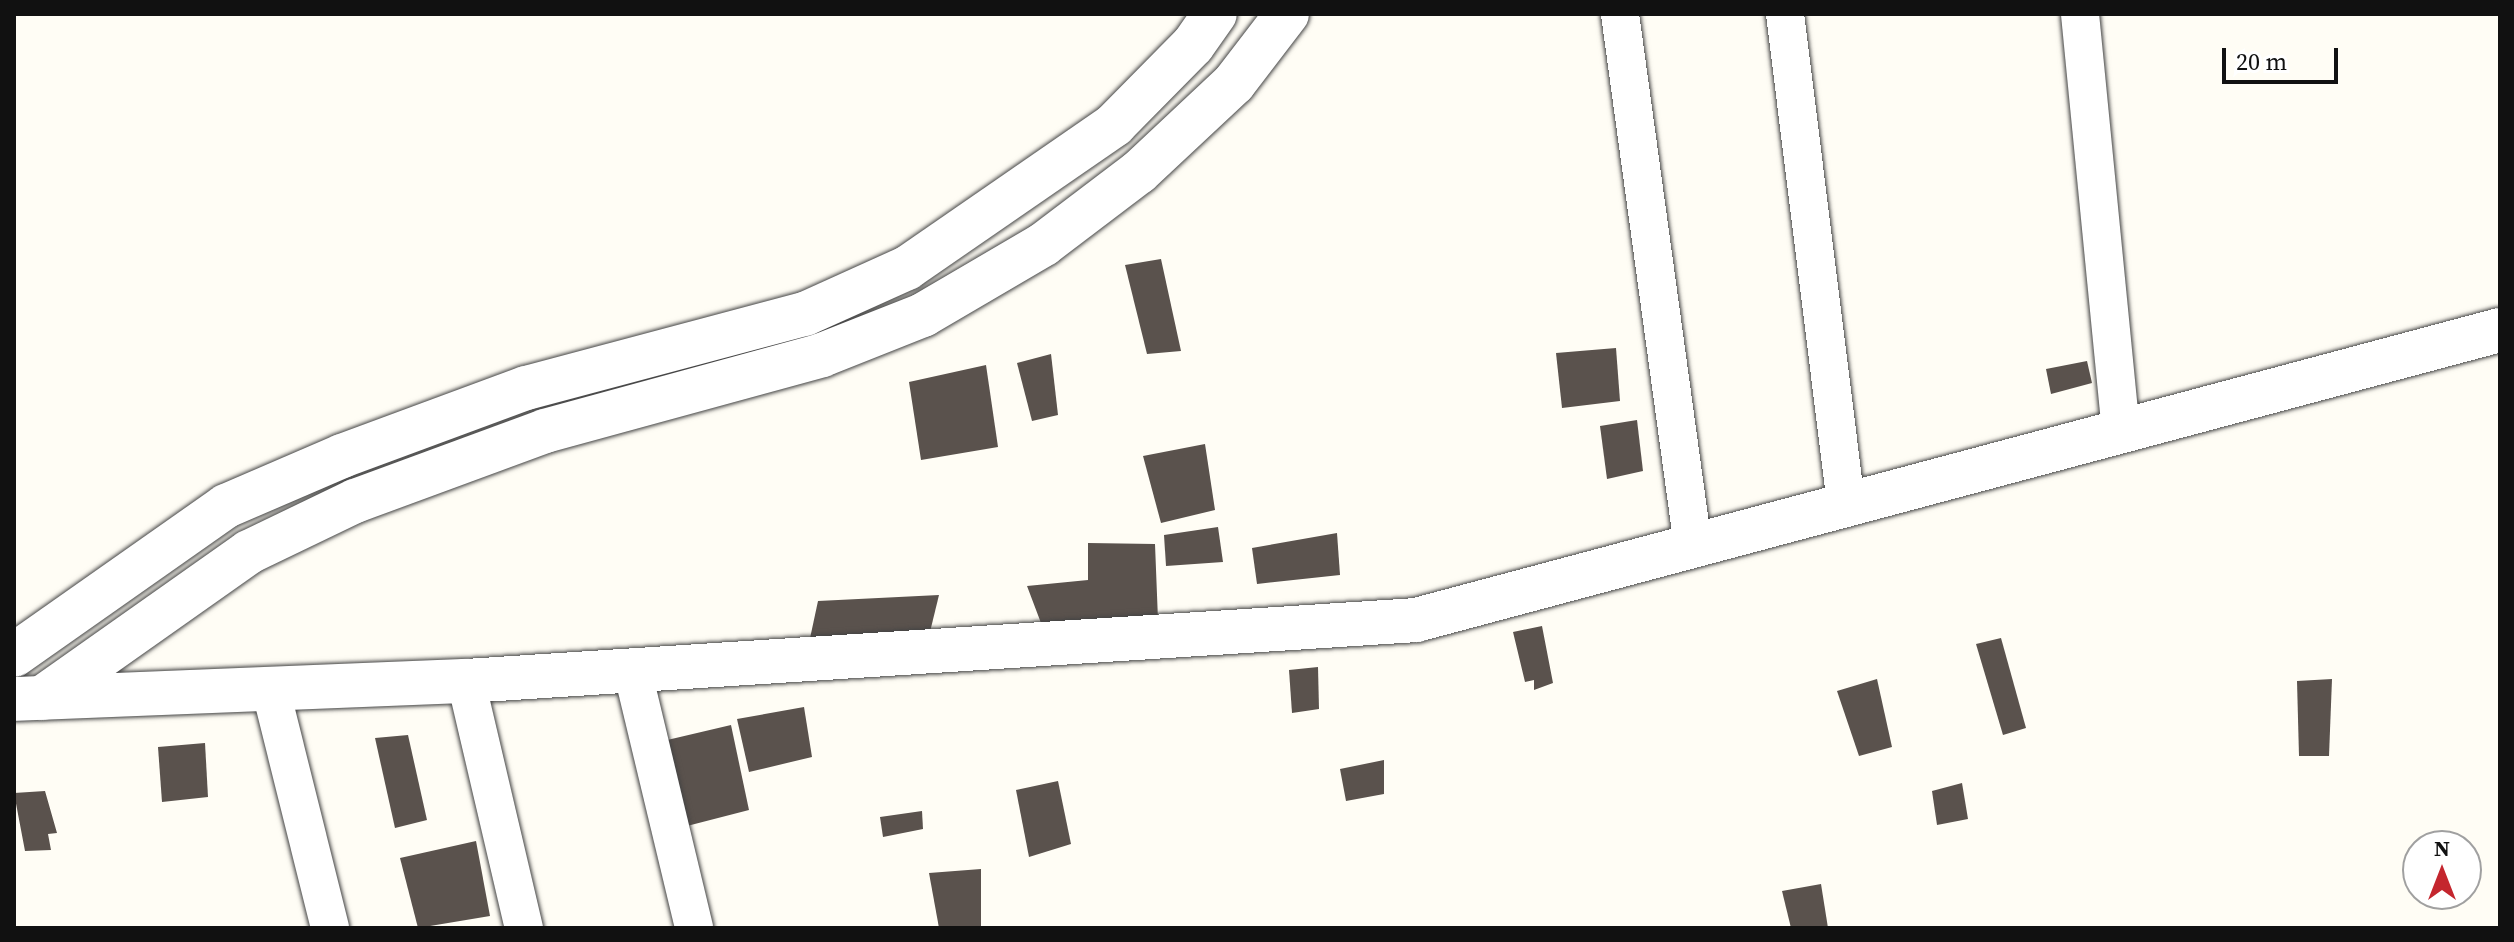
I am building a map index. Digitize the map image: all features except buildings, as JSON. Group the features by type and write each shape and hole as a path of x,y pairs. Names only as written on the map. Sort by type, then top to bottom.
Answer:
{"street":[{"path":"14,655 213,515 240,500 342,456 526,388 805,314 907,268 1114,125 1193,45 1215,14"},
{"path":"28,699 249,552 355,501 545,431 822,355 923,315 1044,244 1139,172 1234,83 1287,14"},
{"path":"1620,14 1693,546"},
{"path":"1785,14 1846,505"},
{"path":"2080,14 2121,431"},
{"path":"28,699 466,681 1416,620 2500,330"},
{"path":"632,669 694,928"},
{"path":"466,681 524,928"},
{"path":"270,687 330,928"}]}
